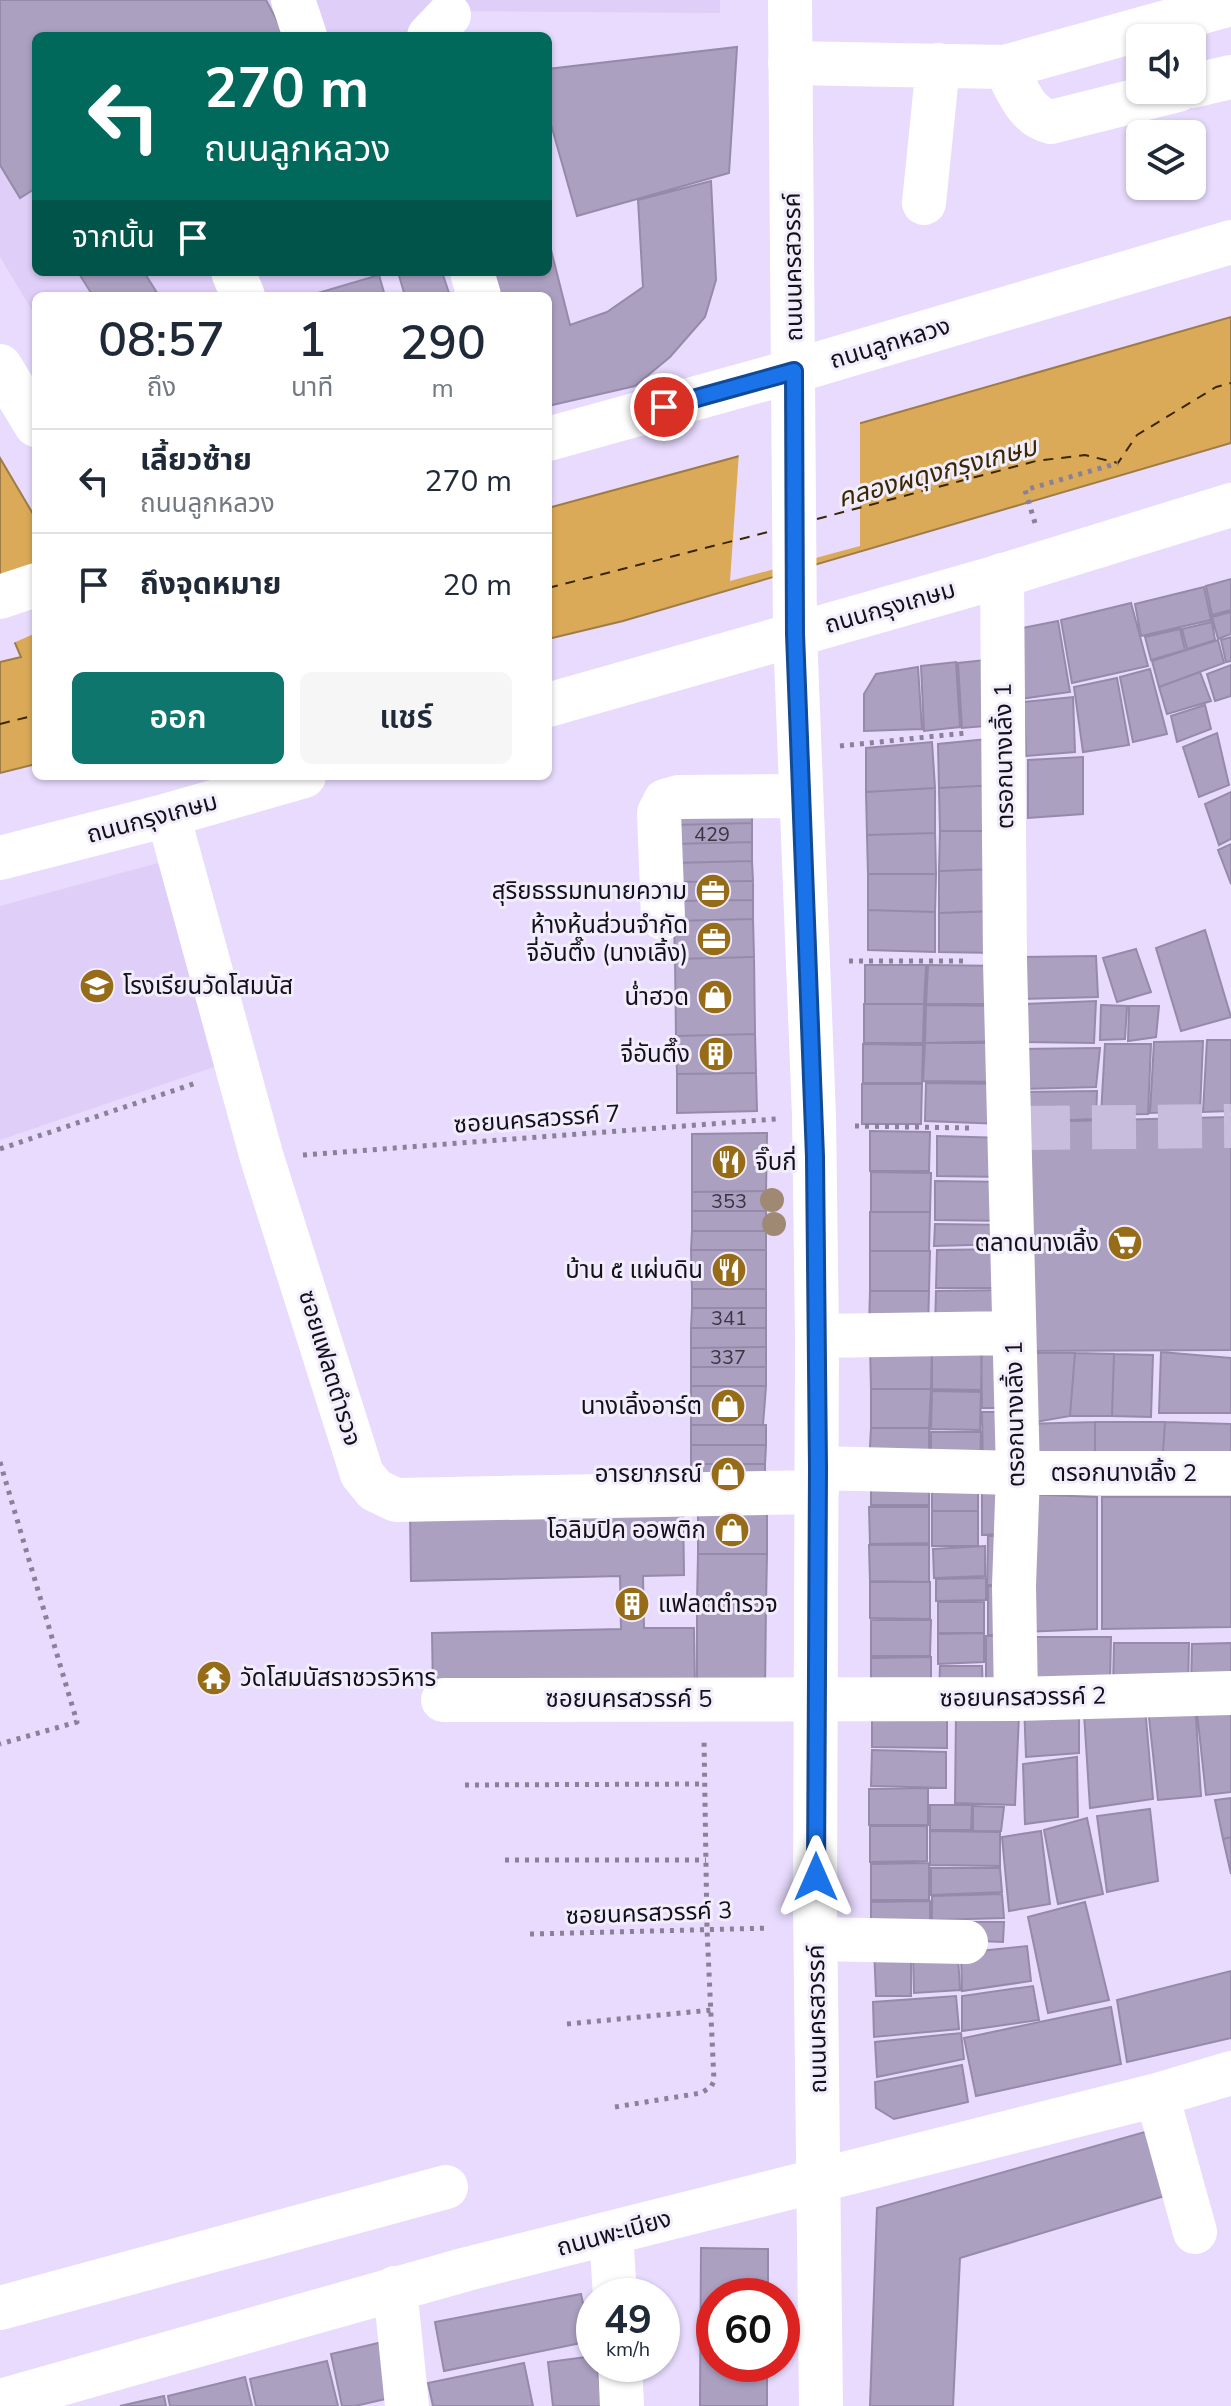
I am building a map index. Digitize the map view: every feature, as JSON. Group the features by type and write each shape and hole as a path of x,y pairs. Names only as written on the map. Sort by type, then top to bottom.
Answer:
{"street":[{"path":"293,0 304,32"},
{"name":"ถนนนครสวรรค์","path":"790,0 795,618 814,1121 817,1336 821,2406"},
{"path":"790,63 1005,67 1231,4"},
{"path":"924,203 938,65"},
{"path":"1005,67 1030,112 1039,119 1051,122 1126,103"},
{"path":"1206,83 1231,77"},
{"name":"ถนนลูกหลวง","path":"552,438 794,371 1231,242"},
{"path":"0,366 32,418"},
{"name":"ถนนกรุงเกษม","path":"552,704 795,618 1002,575 1231,505"},
{"name":"ตรอกนางเลิ้ง 1","path":"1002,575 1005,962 1018,1128 1013,1333 1018,1473 1014,1586 1016,1699"},
{"path":"0,597 32,586"},
{"name":"ถนนกรุงเกษม","path":"0,858 290,780"},
{"path":"663,918 659,813 665,801 679,797 801,796"},
{"name":"ซอยแฟลตตำรวจ","path":"168,815 262,1158 362,1474 375,1490 396,1500 1018,1473"},
{"path":"817,1336 1013,1333"},
{"name":"ตรอกนางเลิ้ง 2","path":"1018,1473 1231,1473"},
{"name":"ซอยนครสวรรค์ 2","path":"816,1698 1016,1699 1231,1693"},
{"name":"ซอยนครสวรรค์ 5","path":"443,1700 816,1698"},
{"path":"817,1939 966,1942"},
{"name":"ถนนพะเนียง","path":"0,2401 395,2288 1157,2095 1231,2073"},
{"path":"1157,2095 1195,2232"},
{"path":"0,2308 446,2187"},
{"path":"611,2233 614,2278"},
{"path":"395,2288 407,2406"},
{"path":"621,2382 622,2406"}],"path":[{"path":"1047,562 1025,490 1118,463"},
{"path":"799,750 1004,729"},
{"path":"808,961 1005,962"},
{"path":"0,1149 238,1069"},
{"name":"ซอยนครสวรรค์ 7","path":"262,1158 814,1121 1018,1128"},
{"path":"0,1462 77,1722 0,1744"},
{"path":"615,2107 701,2093 711,2087 716,2072 707,1929 704,1698"},
{"path":"465,1785 704,1784"},
{"path":"505,1860 706,1860"},
{"name":"ซอยนครสวรรค์ 3","path":"530,1934 769,1928"},
{"path":"567,2024 712,2010"}],"shaded area":[{"path":"0,0 720,0 720,13 459,11 441,32 32,32 32,276 378,276 382,292 32,292 32,310 0,257"},
{"name":"โรงเรียนวัดโสมนัส","path":"158,863 217,1066 0,1140 0,906"}],"water":[{"name":"คลองผดุงกรุงเกษม","path":"1231,317 1231,443 623,621 552,638 552,507 861,423"},
{"path":"0,458 32,512 32,765 0,773 0,662 21,657 0,608"}],"pier":[{"path":"860,419 860,546 730,581 739,452"},
{"path":"32,573 32,635 11,644 0,617"}],"building":[{"path":"0,0 266,0 283,32 32,32 32,190 20,198 0,165"},
{"path":"737,47 729,173 577,216 552,128 552,69"},
{"path":"711,181 716,280 705,317 670,357 635,386 552,405 552,292 485,292 480,276 552,276 552,254 570,325 607,312 643,287 638,200"},
{"path":"80,276 146,276 156,292 90,292"},
{"path":"379,276 384,292 322,292"},
{"path":"399,276 443,276 449,292 404,292"},
{"path":"1231,579 1231,610 1212,615 1206,586"},
{"path":"1204,587 1211,620 1141,636 1135,604"},
{"path":"1131,603 1148,666 1072,683 1061,620"},
{"path":"1231,612 1231,634 1218,639 1212,617"},
{"path":"1058,621 1070,692 1020,699 1012,630"},
{"path":"1212,622 1215,640 1187,649 1182,629"},
{"path":"1180,629 1185,650 1151,660 1145,637"},
{"path":"1231,637 1231,661 1226,662 1221,640"},
{"path":"1218,640 1224,663 1159,687 1152,661"},
{"path":"995,659 997,725 962,728 958,663"},
{"path":"956,662 960,727 924,731 921,666"},
{"path":"1231,665 1231,696 1215,701 1207,674"},
{"path":"918,667 922,729 864,731 864,694 876,674"},
{"path":"1150,669 1167,734 1133,742 1120,677"},
{"path":"1200,672 1211,701 1167,714 1159,687"},
{"path":"1117,678 1129,745 1083,752 1074,687"},
{"path":"1073,697 1075,752 1026,756 1024,702"},
{"path":"1205,705 1211,729 1177,742 1171,716"},
{"path":"1217,733 1229,785 1199,797 1183,747"},
{"path":"997,738 999,785 939,788 938,744"},
{"path":"932,742 935,788 866,792 866,748"},
{"path":"1083,757 1083,814 1028,818 1028,760"},
{"path":"999,785 999,831 940,831 939,788"},
{"path":"935,788 935,833 867,835 866,792"},
{"path":"1231,792 1231,839 1219,845 1205,804"},
{"path":"752,804 752,823 673,825 673,805"},
{"path":"752,823 752,842 673,844 673,825"},
{"path":"940,831 999,831 999,869 939,871"},
{"path":"935,833 936,874 868,874 867,835"},
{"path":"752,842 752,861 673,863 673,844"},
{"path":"1231,844 1231,884 1218,850"},
{"path":"752,861 753,881 674,882 673,863"},
{"path":"999,869 996,911 939,913 939,871"},
{"path":"868,874 936,874 935,912 868,910"},
{"name":"สุริยธรรมทนายความ","path":"753,881 753,900 674,901 674,882"},
{"path":"753,900 753,919 674,921 674,901"},
{"path":"868,910 935,912 935,952 868,950"},
{"path":"1001,911 997,953 939,952 939,913"},
{"name":"ห้างหุ้นส่วนจำกัด จี่อันตึ๊ง (นางเลิ้ง)","path":"753,919 754,957 675,959 674,921"},
{"path":"1205,930 1231,1017 1181,1031 1156,948"},
{"path":"1136,949 1151,992 1117,1002 1103,958"},
{"path":"1096,956 1098,997 1022,999 1020,957"},
{"name":"น่ำฮวด","path":"754,957 755,1034 676,1036 675,959"},
{"path":"865,965 926,965 924,1004 865,1004"},
{"path":"928,965 1004,966 1005,1004 926,1004"},
{"path":"1096,1001 1094,1043 1025,1042 1025,1004"},
{"path":"864,1004 924,1004 923,1043 864,1043"},
{"path":"926,1005 1005,1006 1004,1041 925,1043"},
{"path":"1101,1005 1127,1006 1125,1039 1100,1040"},
{"path":"1129,1006 1159,1006 1156,1037 1128,1041"},
{"name":"จี่อันตึ๊ง","path":"755,1034 756,1073 677,1074 676,1036"},
{"path":"1207,1040 1231,1040 1231,1111 1203,1112"},
{"path":"1203,1041 1200,1111 1150,1113 1154,1042"},
{"path":"925,1043 1005,1043 1004,1082 923,1081"},
{"path":"863,1044 923,1045 922,1083 863,1083"},
{"path":"1105,1044 1151,1044 1148,1114 1101,1115"},
{"path":"1100,1048 1096,1087 1021,1089 1019,1049"},
{"path":"756,1073 757,1111 677,1113 677,1074"},
{"path":"926,1083 1003,1084 1003,1124 925,1121"},
{"path":"862,1084 922,1084 921,1124 862,1124"},
{"path":"1097,1091 1096,1119 1021,1122 1019,1092"},
{"name":"ตลาดนางเลิ้ง","path":"1231,1117 1231,1350 1020,1351 1030,1122"},
{"path":"870,1131 930,1132 929,1171 870,1171"},
{"name":"จิ๊บกี่","path":"767,1133 766,1191 692,1192 692,1134"},
{"path":"937,1136 1004,1138 1004,1177 937,1176"},
{"path":"871,1172 931,1173 930,1212 871,1212"},
{"path":"935,1181 1008,1182 1010,1221 935,1220"},
{"path":"766,1191 766,1211 692,1211 692,1192"},
{"path":"692,1211 766,1211 766,1231 692,1231"},
{"path":"870,1212 930,1212 929,1251 870,1251"},
{"path":"935,1224 1007,1225 1008,1244 934,1246"},
{"path":"692,1231 766,1231 766,1250 691,1250"},
{"path":"1009,1249 1009,1288 936,1288 937,1250"},
{"name":"บ้าน ๕ แผ่นดิน","path":"691,1250 766,1250 766,1289 692,1289"},
{"path":"870,1251 930,1251 929,1291 870,1291"},
{"path":"692,1289 766,1289 766,1308 692,1308"},
{"path":"1008,1290 1009,1330 935,1330 936,1291"},
{"path":"870,1291 929,1291 928,1329 869,1328"},
{"path":"692,1308 766,1308 766,1328 691,1328"},
{"path":"691,1328 766,1328 766,1347 691,1348"},
{"path":"981,1338 1005,1338 1007,1408 982,1408"},
{"path":"870,1343 932,1343 931,1389 871,1389"},
{"path":"932,1343 982,1344 981,1390 932,1389"},
{"path":"766,1347 766,1367 691,1367 691,1348"},
{"path":"1161,1352 1231,1358 1231,1413 1159,1413"},
{"path":"1028,1353 1075,1353 1070,1416 1024,1424"},
{"path":"1075,1353 1114,1354 1112,1416 1070,1416"},
{"path":"1114,1354 1153,1355 1151,1417 1112,1416"},
{"path":"691,1367 766,1367 766,1386 691,1386"},
{"name":"นางเลิ้งอาร์ต","path":"691,1386 766,1386 763,1425 691,1425"},
{"path":"871,1389 931,1389 929,1428 871,1428"},
{"path":"932,1391 981,1392 980,1430 931,1429"},
{"path":"982,1412 1006,1412 1007,1471 983,1471"},
{"path":"1095,1422 1095,1467 1024,1468 1024,1424"},
{"path":"1095,1422 1165,1422 1162,1467 1095,1467"},
{"path":"1165,1422 1231,1424 1231,1467 1162,1467"},
{"path":"691,1425 766,1425 766,1445 691,1445"},
{"path":"871,1428 929,1428 929,1466 869,1466"},
{"path":"931,1432 981,1432 980,1470 931,1470"},
{"path":"691,1445 766,1445 765,1464 691,1464"},
{"name":"อารยาภรณ์","path":"691,1464 765,1464 765,1483 691,1483"},
{"path":"871,1477 929,1477 929,1505 871,1505"},
{"path":"982,1478 1014,1478 1014,1533 982,1535"},
{"path":"932,1481 978,1481 978,1511 932,1511"},
{"path":"1022,1494 1097,1497 1097,1629 1022,1632"},
{"path":"1102,1497 1231,1497 1231,1627 1102,1629"},
{"name":"แฟลตตำรวจ","path":"683,1505 684,1575 643,1576 644,1628 694,1628 695,1685 433,1691 432,1633 621,1629 620,1576 411,1581 410,1512"},
{"name":"โอลิมปิค ออพติก","path":"698,1505 767,1505 767,1554 698,1554"},
{"path":"869,1507 929,1507 929,1543 870,1544"},
{"path":"932,1511 978,1511 978,1546 932,1546"},
{"path":"988,1536 1012,1536 1011,1585 987,1585"},
{"path":"869,1545 929,1545 929,1582 870,1581"},
{"path":"985,1546 985,1576 934,1578 933,1549"},
{"path":"698,1554 767,1554 766,1604 697,1604"},
{"path":"986,1578 986,1600 936,1601 936,1579"},
{"path":"870,1582 930,1582 930,1619 870,1618"},
{"path":"988,1586 1011,1586 1011,1635 988,1635"},
{"path":"938,1602 984,1602 984,1633 938,1633"},
{"path":"697,1604 766,1604 765,1691 697,1691"},
{"path":"871,1620 931,1620 930,1656 871,1656"},
{"path":"984,1633 984,1662 938,1664 938,1634"},
{"path":"986,1636 1010,1636 1009,1694 986,1694"},
{"path":"1036,1637 1111,1637 1110,1683 1035,1682"},
{"path":"1114,1643 1189,1643 1188,1689 1113,1688"},
{"path":"1231,1643 1231,1689 1191,1688 1192,1644"},
{"path":"931,1657 931,1694 871,1694 871,1658"},
{"path":"940,1666 982,1666 983,1693 939,1693"},
{"path":"1079,1699 1079,1753 1026,1757 1024,1703"},
{"path":"1231,1699 1231,1792 1206,1795 1196,1703"},
{"path":"1195,1702 1201,1796 1158,1800 1148,1708"},
{"path":"1145,1707 1153,1799 1090,1808 1084,1713"},
{"path":"872,1713 947,1714 947,1748 872,1747"},
{"path":"956,1714 1019,1715 1015,1805 955,1803"},
{"path":"872,1750 946,1752 946,1788 871,1786"},
{"path":"1077,1757 1078,1817 1025,1824 1023,1764"},
{"path":"928,1788 928,1825 869,1825 869,1789"},
{"path":"1231,1798 1231,1837 1223,1839 1215,1800"},
{"path":"930,1805 972,1805 971,1830 930,1830"},
{"path":"973,1806 1004,1807 1001,1831 973,1831"},
{"path":"1150,1809 1158,1881 1107,1892 1097,1816"},
{"path":"1087,1818 1103,1894 1058,1904 1044,1830"},
{"path":"870,1826 927,1826 927,1861 870,1862"},
{"path":"930,1831 1000,1832 1000,1866 930,1865"},
{"path":"1041,1831 1050,1904 1009,1911 1002,1837"},
{"path":"1231,1837 1231,1874 1223,1839"},
{"path":"929,1863 929,1900 871,1900 871,1864"},
{"path":"931,1868 1000,1868 1002,1892 931,1895"},
{"path":"1002,1894 1004,1918 932,1920 932,1896"},
{"path":"930,1901 930,1938 871,1938 871,1902"},
{"path":"1085,1902 1109,2000 1048,2013 1028,1917"},
{"path":"932,1922 1004,1922 1003,1942 932,1939"},
{"path":"911,1946 911,1996 876,1996 874,1947"},
{"path":"1027,1946 1031,1981 962,1991 961,1953"},
{"path":"958,1955 960,1990 914,1993 913,1957"},
{"path":"1231,1971 1231,2038 1127,2062 1117,2000"},
{"path":"1033,1986 1039,2020 962,2031 962,1996"},
{"path":"956,1996 959,2029 874,2037 873,2002"},
{"path":"1111,2007 1121,2064 976,2096 964,2038"},
{"path":"961,2033 964,2059 877,2077 875,2042"},
{"path":"962,2065 968,2102 894,2119 876,2108 875,2082"},
{"path":"1159,2128 1171,2194 960,2258 953,2406 870,2406 877,2208"},
{"path":"701,2248 768,2249 768,2278 701,2278"},
{"path":"576,2295 576,2344 444,2371 435,2322"},
{"path":"387,2341 399,2396 342,2406 331,2354"},
{"path":"576,2358 576,2382 599,2382 602,2406 553,2406 548,2362"},
{"path":"327,2361 338,2406 256,2406 250,2379"},
{"path":"524,2363 533,2406 433,2406 428,2383"},
{"path":"245,2377 252,2406 170,2406 168,2396"},
{"path":"700,2382 767,2382 767,2406 700,2406"},
{"path":"164,2396 166,2406 120,2406"}],"ferry route":[{"path":"817,519 1036,461 1085,455 1118,463 1137,435 1216,387 1231,383"},
{"path":"552,587 772,531"},
{"path":"0,724 32,716"}],"tunnel":[{"path":"1026,1128 1231,1126"}],"place":[{"name":"สุริยธรรมทนายความ","path":"713,891"},
{"name":"ห้างหุ้นส่วนจำกัด จี่อันตึ๊ง (นางเลิ้ง)","path":"714,939"},
{"name":"โรงเรียนวัดโสมนัส","path":"97,986"},
{"name":"น่ำฮวด","path":"715,997"},
{"name":"จี่อันตึ๊ง","path":"716,1054"},
{"name":"จิ๊บกี่","path":"729,1162"},
{"name":"ตลาดนางเลิ้ง","path":"1125,1243"},
{"name":"บ้าน ๕ แผ่นดิน","path":"729,1270"},
{"name":"นางเลิ้งอาร์ต","path":"728,1406"},
{"name":"อารยาภรณ์","path":"728,1474"},
{"name":"โอลิมปิค ออพติก","path":"732,1530"},
{"name":"แฟลตตำรวจ","path":"632,1604"},
{"name":"วัดโสมนัสราชวรวิหาร","path":"214,1678"}],"route":[{"path":"664,407 794,371 795,634 815,1157 818,1468 816,1877"}]}
